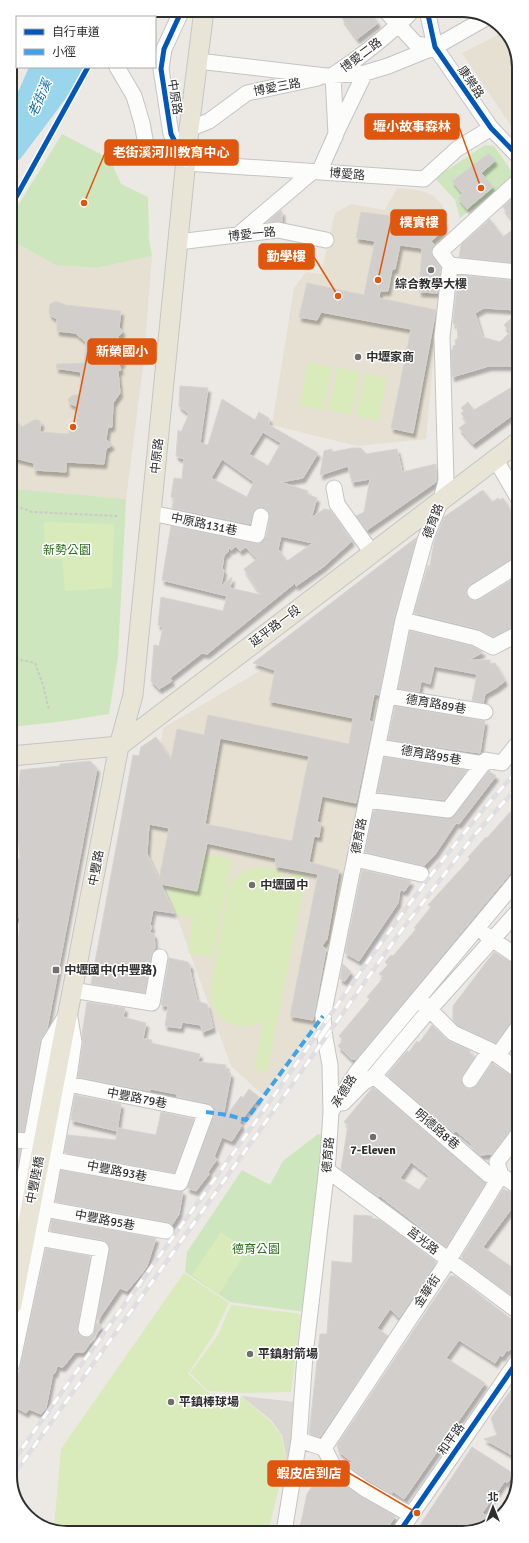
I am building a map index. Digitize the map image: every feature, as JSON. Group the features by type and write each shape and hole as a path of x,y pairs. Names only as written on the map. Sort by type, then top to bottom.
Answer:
{"main road":[{"name":"中原路","path":"119,746 133,695 189,129 203,17"},
{"name":"延平路一段","path":"119,746 512,447"},
{"path":"17,755 119,746"},
{"name":"中豐路","path":"42,1150 119,746"},
{"name":"中豐陸橋","path":"17,1279 42,1150"}],"street":[{"name":"中原路","path":"179,17 164,50 161,69 171,134 186,163"},
{"path":"391,17 416,44 435,47"},
{"name":"博愛二路","path":"336,134 329,76 352,63 398,26 406,17"},
{"name":"康樂路","path":"429,17 435,47 491,128 512,150"},
{"name":"博愛三路","path":"189,129 209,121 247,93 329,76 365,72 388,66 435,47 481,21"},
{"name":"博愛三路","path":"198,61 329,76"},
{"path":"118,68 134,96 142,123 147,150"},
{"name":"博愛二路","path":"238,235 315,172 336,134 365,72"},
{"name":"博愛路","path":"186,163 424,180 457,149 491,128"},
{"path":"512,187 440,252 450,265 512,271"},
{"name":"博愛一路","path":"178,242 278,230 326,240"},
{"name":"德育路","path":"285,1526 300,1440 305,1355 327,1170 331,1112 330,1065 323,1016 403,620 425,540 440,503 446,481 442,337 450,265"},
{"path":"496,460 512,488"},
{"path":"334,488 337,504 372,553"},
{"name":"中原路131巷","path":"151,513 257,535 261,516"},
{"path":"475,592 512,569"},
{"path":"403,620 476,638 493,647 512,637"},
{"name":"德育路89巷","path":"388,696 484,712"},
{"name":"德育路95巷","path":"378,747 484,764 486,760 502,763 512,750"},
{"path":"367,800 448,810 484,764"},
{"path":"355,859 421,874"},
{"name":"承德路","path":"331,1112 356,1073 476,930 512,890"},
{"name":"承德路","path":"331,1112 349,1099 363,1083 374,1076 430,1009 512,918"},
{"path":"476,930 512,953"},
{"path":"72,990 152,1003 160,957"},
{"path":"418,999 453,1033 494,1053 512,1066"},
{"path":"17,1231 42,1150 68,1084 74,1042 68,1011"},
{"path":"470,1080 512,1034"},
{"name":"明德路8巷","path":"374,1076 489,1174 501,1175 512,1183"},
{"name":"中豐路79巷","path":"68,1084 206,1112 180,1183"},
{"path":"501,1175 497,1162 512,1141"},
{"name":"中豐路93巷","path":"17,1142 42,1150 180,1183"},
{"path":"17,1341 45,1209 42,1150"},
{"name":"莒光路","path":"327,1170 512,1307"},
{"name":"金華街","path":"324,1448 448,1261 501,1175"},
{"name":"中豐路95巷","path":"45,1209 166,1232"},
{"path":"39,1238 101,1249 86,1329"},
{"name":"和平路","path":"403,1526 512,1369"},
{"path":"300,1440 324,1448 334,1467 365,1489 411,1515"}],"path":[{"path":"17,506 32,512 118,516"},
{"path":"17,658 35,663 50,710"}],"shaded area":[{"path":"500,34 504,39 512,60 512,128 462,53"},
{"name":"中壢家商","path":"397,188 418,190 433,195 443,206 445,234 426,439 357,446 272,425 294,288 306,272 321,274 335,213 351,204 385,210"},
{"path":"17,244 56,265 96,268 152,256 143,368 126,499 17,489"},
{"name":"中壢國中","path":"261,670 381,699 319,997 317,1023 263,1095 231,1066 178,920 147,851 163,728"},
{"path":"17,891 18,916 17,924"},
{"path":"241,1396 297,1402 291,1459 287,1461 282,1435 271,1420"}],"green space":[{"path":"62,134 110,159 121,184 148,197 149,240 152,256 96,268 56,265 17,244 17,207"},
{"path":"485,145 494,146 512,172 512,179 460,218 455,200 435,178"},
{"path":"308,362 332,367 323,410 299,406"},
{"path":"337,367 360,372 351,415 328,410"},
{"path":"365,374 387,378 378,421 356,416"},
{"name":"新勢公園","path":"17,489 126,499 118,657 109,714 17,726"},
{"path":"44,522 114,524 112,588 65,591 62,559 45,559"},
{"path":"204,853 232,859 213,957 188,953 193,918 177,915 168,895 170,887 197,893"},
{"path":"259,866 277,870 290,880 291,873 306,875 267,1072 254,1070 263,1022 244,1026 227,1022 215,1010 210,991 228,890 240,874"},
{"name":"德育公園","path":"318,1134 323,1136 306,1312 230,1302 185,1272 187,1252 242,1170 270,1185 283,1161"},
{"path":"221,1232 247,1250 219,1294 192,1275"},
{"name":"平鎮棒球場","path":"184,1273 229,1303 214,1334 188,1374 210,1394 235,1396 244,1399 270,1421 281,1435 286,1459 269,1526 63,1526 54,1524 61,1449"},
{"name":"平鎮射箭場","path":"231,1305 301,1314 291,1392 243,1393 208,1391 190,1373 218,1335"}],"water":[{"name":"老街溪","path":"29,68 84,68 79,81 17,161 17,93"}],"building":[{"path":"374,17 378,23 357,39 342,18"},
{"path":"489,153 495,161 481,173 493,187 467,209 458,198 463,194 452,181"},
{"path":"512,199 512,219 503,207"},
{"path":"282,211 282,222 267,222"},
{"path":"361,212 423,220 444,220 444,230 431,241 434,245 431,254 441,268 438,293 419,292 422,248 400,245 395,269 392,269 388,291 380,291 379,298 436,310 413,433 391,428 411,329 321,312 317,320 299,317 307,283 364,295 375,241 356,238"},
{"path":"490,219 503,237 512,230 512,262 459,257 461,245"},
{"path":"458,275 512,280 512,310 484,308 475,313 482,337 500,342 510,332 504,325 512,318 512,366 489,366 452,377 451,350 453,349 453,346 456,345 455,340 458,338 457,326 453,323"},
{"path":"58,302 66,305 121,311 119,327 122,330 122,333 118,336 118,349 123,350 122,364 119,364 121,370 118,371 120,393 113,403 112,427 108,427 106,439 112,445 106,449 104,464 66,462 66,472 34,470 34,463 17,459 17,422 22,427 34,420 38,420 41,422 40,432 69,434 69,430 76,426 78,407 69,403 68,399 73,395 79,395 81,372 56,368 57,364 84,363 86,342 75,333 57,331 57,319 50,315 50,304"},
{"path":"180,386 208,388 200,443 208,445 222,399 255,420 259,412 269,418 269,425 318,453 303,478 280,482 308,491 307,494 317,498 311,518 324,509 330,510 352,541 323,567 296,586 295,583 207,654 202,653 170,678 172,681 159,689 151,681 154,645 159,646 163,627 158,625 161,597 223,611 227,596 162,580 171,526 259,544 266,537 270,517 267,510 262,507 254,510 250,524 172,508 174,498 171,497 174,478 182,479 184,459 176,456 178,430 181,432 189,414 179,406","holes":["263,432 281,443 268,466 249,454","222,459 254,482 247,497 211,478","281,536 313,543 287,561 278,549","236,546 240,551 246,547 257,559 244,569 261,595 230,588 232,577 221,586 224,570 222,569 224,555 228,552 229,547 231,550"]},
{"path":"512,387 512,415 473,444 459,428 467,422 461,413 464,411 461,408 468,402 474,410"},
{"path":"352,448 361,448 366,454 397,449 402,472 436,464 436,482 367,530 356,516 364,512 370,479 352,482 348,466 320,475 324,451 332,449 332,452"},
{"path":"483,490 492,502 498,498 500,500 503,498 512,513 512,560 470,584 466,592 470,600 479,600 512,580 512,628 493,637 478,629 414,613 428,565 429,570 434,543 444,517"},
{"path":"417,537 394,618 379,695 374,694 369,721 373,722 356,803 322,796 317,822 321,823 319,837 314,836 309,862 339,870 327,939 322,946 326,949 313,1020 290,1016 318,874 275,866 276,858 207,843 197,891 161,884 174,913 153,910 150,932 154,934 155,948 151,955 145,993 91,984 133,755 139,756 141,747 156,737 171,759 177,729 204,735 208,715 349,744 353,718 269,701 275,670 253,663","holes":["220,738 309,756 292,841 205,824","149,824 169,828 159,880 147,854"]},
{"path":"410,631 473,646 483,652 469,660 490,660 490,664 495,663 505,681 485,694 483,703 472,701 477,674 434,666 430,684 421,681 419,692 398,689"},
{"path":"395,706 485,721 480,753 388,740"},
{"path":"384,757 467,770 444,800 377,792"},
{"path":"90,761 97,768 47,1029 40,1041 24,1132 17,1131 17,967 20,917 17,917 17,859 20,859 17,817 20,770 60,766 60,764"},
{"path":"489,771 496,776 459,824 456,823 436,853 424,866 365,852 373,812 376,810 451,818"},
{"path":"510,812 512,813 512,871 356,1059 351,1059 338,1046 343,1040 339,1036 370,999 367,997 384,977 379,974 388,965 385,962 391,955 393,956 416,929 414,928 431,907 428,905 470,859 468,857"},
{"path":"362,870 411,881 405,891 400,890 398,903 359,961 345,953"},
{"path":"494,952 512,963 512,1021 496,1043 458,1026 453,1020 453,1006"},
{"path":"169,958 188,962 191,967 190,970 197,1001 207,1004 213,1028 202,1032 201,1025 182,1022 181,1028 165,1026 168,1006 161,1005"},
{"path":"343,964 351,972 345,981 340,979"},
{"path":"87,1002 125,1008 123,1017 146,1023 143,1039 152,1040 151,1043 200,1054 198,1062 226,1065 226,1070 231,1074 222,1122 241,1096 243,1098 249,1089 259,1097 239,1123 242,1125 232,1141 222,1137 214,1157 217,1159 208,1172 209,1174 196,1191 187,1188 214,1115 213,1106 208,1103 177,1097 177,1094 151,1089 150,1091 78,1077"},
{"path":"432,1025 447,1040 471,1051 469,1053 475,1057 461,1079 465,1088 470,1089 477,1085 492,1063 512,1076 512,1128 492,1154 480,1155 470,1146 472,1144 456,1131 454,1133 387,1075 407,1051 409,1052 417,1041 419,1043"},
{"path":"373,1087 486,1183 446,1247 380,1196 379,1197 341,1169 348,1125 344,1122","holes":["411,1162 429,1176 419,1190 400,1178"]},
{"path":"75,1095 121,1104 117,1131 71,1120"},
{"path":"161,1112 194,1119 174,1173 64,1153 68,1135 116,1140 118,1128 156,1135"},
{"path":"17,1149 21,1149 17,1170"},
{"path":"61,1170 183,1191 179,1214 172,1225 168,1222 55,1202"},
{"path":"503,1189 512,1193 512,1208 483,1247 512,1267 512,1296 462,1259 462,1256"},
{"path":"354,1215 372,1216 372,1218 380,1220 435,1261 435,1264 399,1318 390,1309 377,1328 388,1336 320,1437 309,1434 320,1334 327,1334 332,1261 352,1263"},
{"path":"52,1219 156,1238 147,1266 143,1272 127,1291 120,1288 96,1323 109,1246 103,1240 50,1231"},
{"path":"46,1248 90,1256 77,1332 80,1336 89,1338 93,1335 96,1323 102,1326 84,1352 75,1352 63,1367 57,1366 55,1373 53,1373 46,1408 41,1414 29,1409 26,1413 17,1408 17,1382"},
{"path":"450,1276 455,1276 512,1320 512,1346 509,1351 507,1350 502,1357 500,1355 495,1363 459,1340 446,1358 485,1383 404,1499 391,1490 392,1494 370,1481 345,1464 353,1462 339,1452 337,1445"},
{"path":"512,1389 512,1455 484,1439 497,1435 491,1418"},
{"path":"472,1447 512,1473 512,1477 507,1483 505,1481 482,1513 490,1518 469,1526 419,1526"},
{"path":"323,1469 360,1496 395,1516 389,1526 300,1526 307,1494"}],"railway":[{"path":"17,1456 392,928 453,847 512,777"},
{"path":"17,1470 401,931 472,838 512,793"}],"marked path":[{"path":"206,1112 228,1115 246,1120 323,1016"}],"cycle path":[{"path":"179,17 164,49 161,69 171,134 186,163"},
{"path":"429,17 435,47 491,128 512,150"},
{"path":"17,195 87,68"},
{"path":"403,1526 512,1369"}],"place":[{"name":"壢小故事森林","path":"481,188"},
{"name":"老街溪河川教育中心","path":"84,203"},
{"name":"綜合教學大樓","path":"431,270"},
{"name":"樸實樓","path":"378,280"},
{"name":"勤學樓","path":"338,296"},
{"name":"中壢家商","path":"358,357"},
{"name":"新榮國小","path":"73,427"},
{"name":"中壢國中","path":"252,885"},
{"name":"中壢國中(中豐路)","path":"56,970"},
{"name":"7-Eleven","path":"373,1137"},
{"name":"平鎮射箭場","path":"250,1354"},
{"name":"平鎮棒球場","path":"171,1402"},
{"name":"蝦皮店到店","path":"417,1513"}]}
